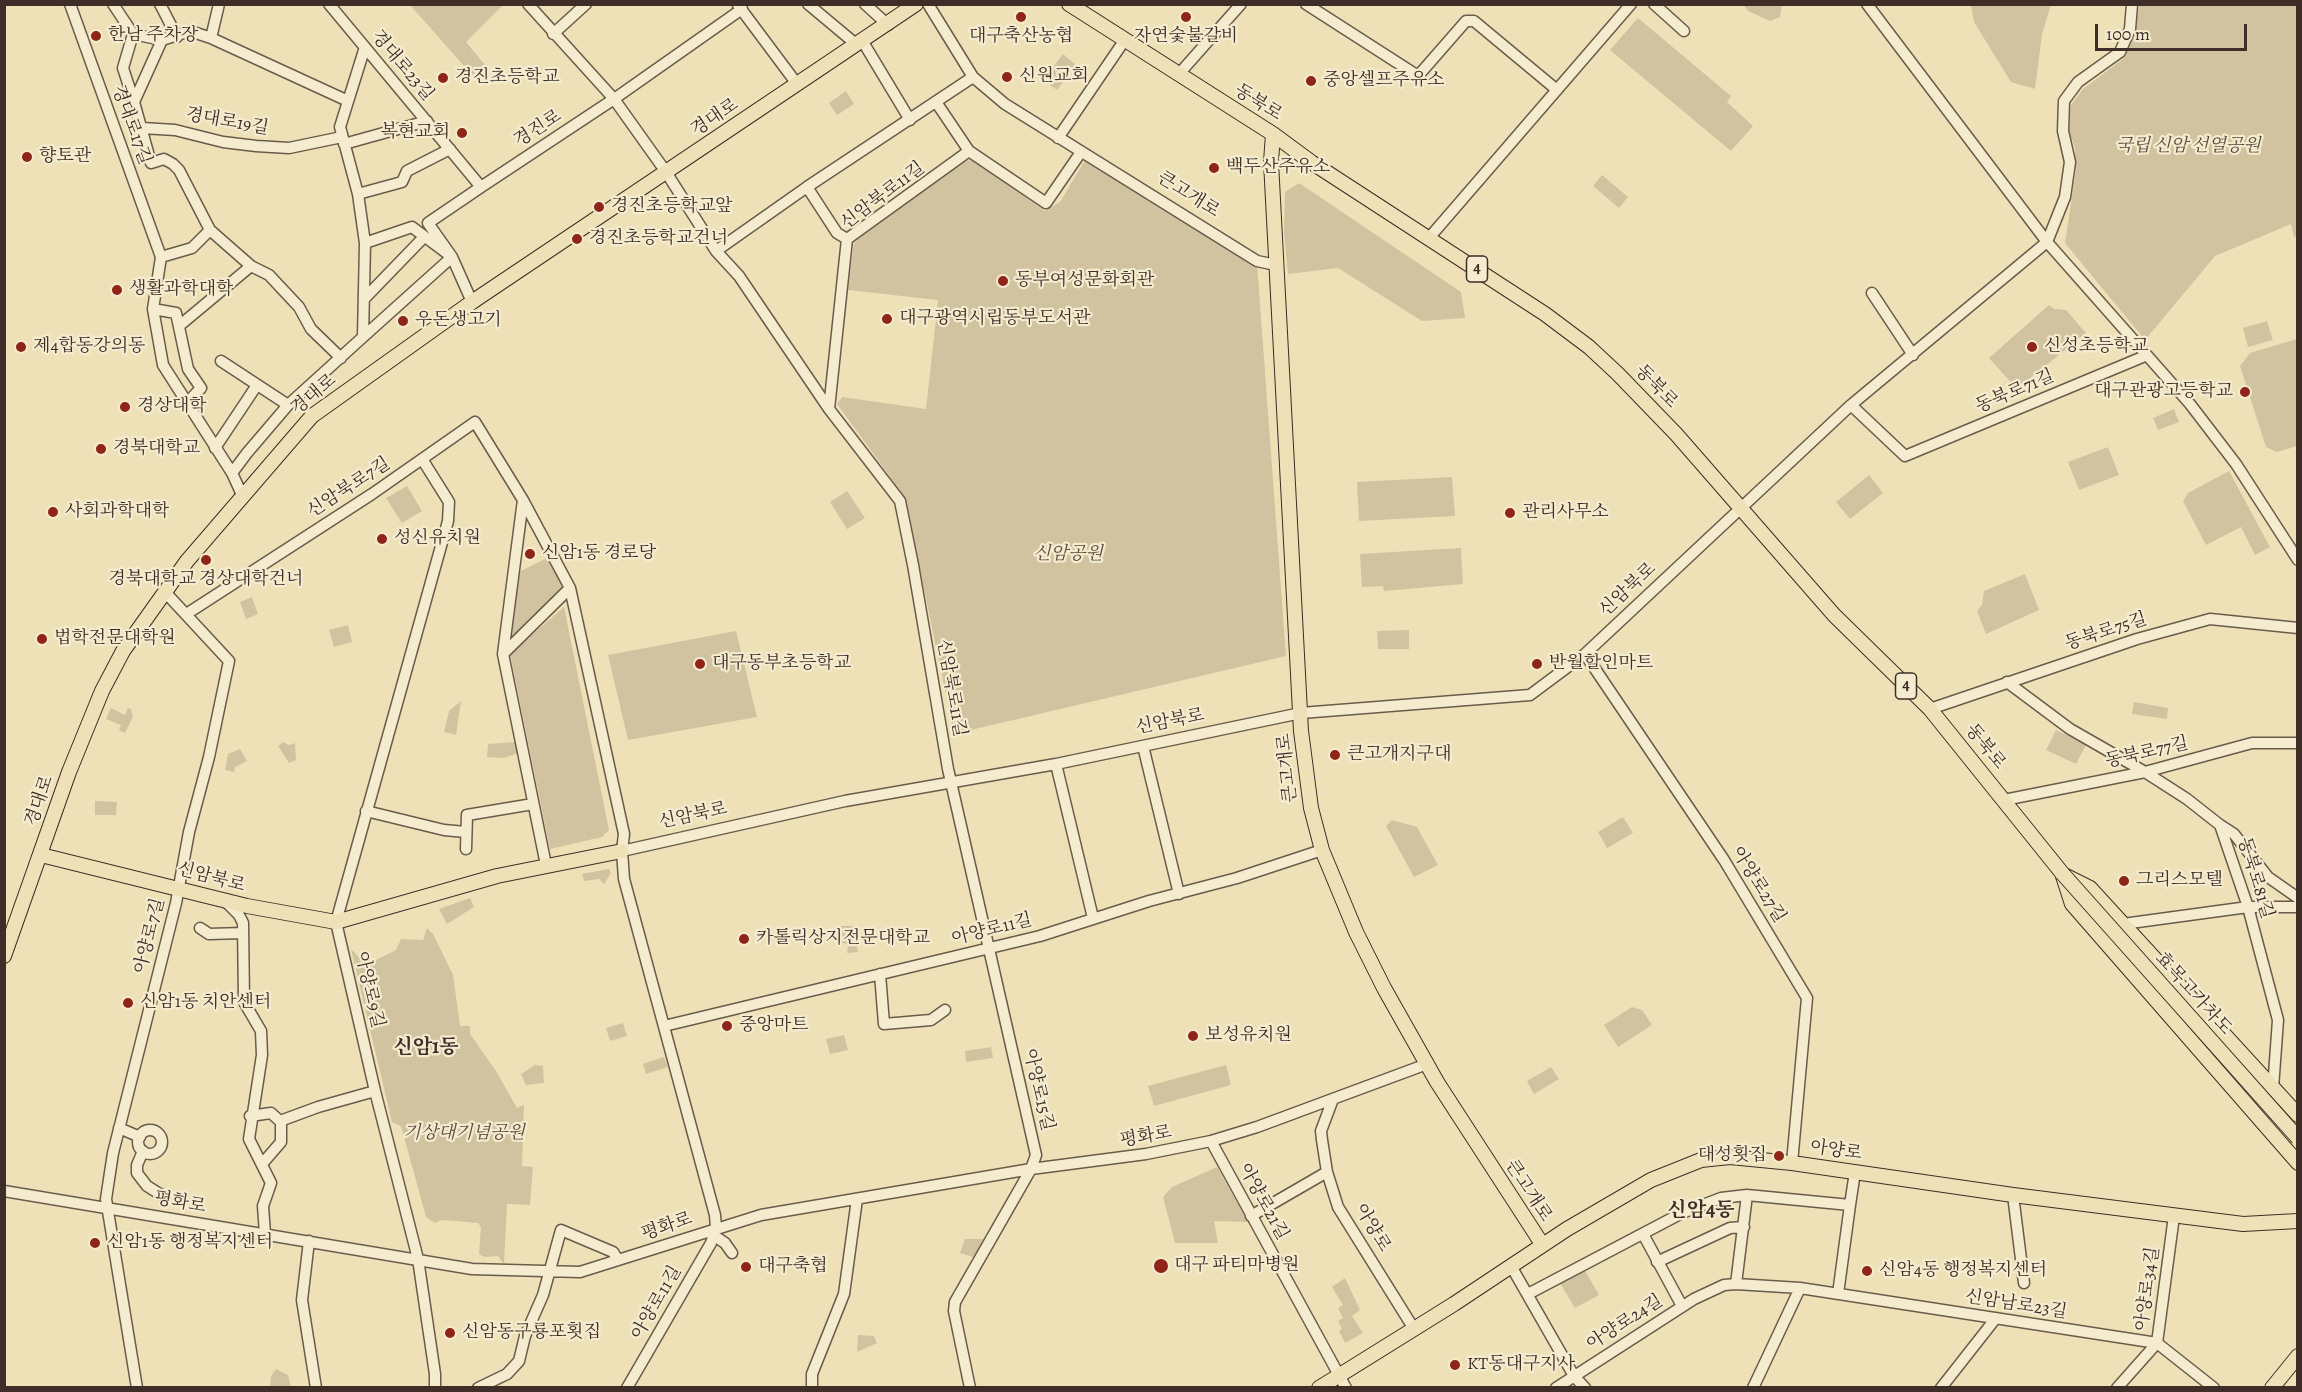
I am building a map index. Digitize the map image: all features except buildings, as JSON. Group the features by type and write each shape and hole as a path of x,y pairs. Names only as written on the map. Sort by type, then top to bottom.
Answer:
{"main road":[{"name":"경대로","path":"4,957 69,772 102,691 123,651 187,561 312,416 472,302 888,25 916,4"},
{"name":"동북로","path":"1069,4 1273,134 1311,162 1589,346 1676,434 1739,509 1834,615 1930,709 2062,873"},
{"name":"큰고개로","path":"1273,134 1271,162 1276,265 1305,776 1322,850 1356,932 1427,1064 1542,1244"},
{"name":"신암북로","path":"41,855 178,887 225,901 336,922 497,876 622,851"},
{"path":"2062,873 2091,888 2297,1114"},
{"path":"2062,873 2072,904 2298,1163"},
{"name":"효목고가차도","path":"2062,873 2298,1138"},
{"path":"2268,1128 2271,1118 2281,1112 2297,1114"},
{"name":"아양로","path":"1319,1388 1339,1373 1414,1329 1542,1244 1651,1180 1693,1162 1730,1157 1792,1163 2013,1195 2243,1224 2298,1221"},
{"path":"2272,1388 2298,1356"}],"street":[{"name":"경대로17길","path":"70,4 161,258 153,309 163,365 232,473"},
{"path":"112,4 133,34 162,40 190,32 211,38 348,101"},
{"path":"160,4 177,37"},
{"path":"211,38 219,4"},
{"name":"경대로23길","path":"329,4 481,187"},
{"path":"528,4 614,99 666,172"},
{"path":"553,34 586,4"},
{"path":"808,4 860,43 910,120"},
{"path":"865,4 888,25"},
{"path":"928,4 973,77 1005,104 1081,152 1046,203 969,151 936,102"},
{"path":"1178,75 1241,4"},
{"path":"1306,4 1418,76 1466,21 1474,21 1557,90"},
{"path":"1429,238 1631,4"},
{"path":"1654,4 1684,31"},
{"path":"1866,4 2047,243 2190,404 2236,464 2298,560"},
{"path":"1739,509 1851,405 2047,243 2065,197 2070,162 2063,131 2064,101 2078,82 2120,52 2130,29 2132,4"},
{"path":"740,7 797,84"},
{"name":"경진로","path":"481,187 614,99 740,7"},
{"path":"133,34 123,68 151,163"},
{"path":"134,102 162,40"},
{"path":"1058,138 1124,41"},
{"path":"363,337 365,243 358,194 340,127 365,47"},
{"path":"716,251 807,187 973,77"},
{"name":"경대로23길","path":"387,132 427,121"},
{"name":"경대로19길","path":"142,128 175,130 256,146 289,148 387,132"},
{"path":"358,194 402,182 407,171 450,149"},
{"name":"신암북로11길","path":"829,409 846,239 969,151"},
{"name":"큰고개로","path":"1081,152 1257,261 1276,265"},
{"path":"131,174 164,159 179,170 210,230 250,266 269,274 299,307 311,329 341,358"},
{"name":"신암북로11길","path":"666,172 716,251 739,276 829,409 900,501 948,770 953,782"},
{"path":"472,302 452,257 428,223 481,187"},
{"path":"807,187 837,233 846,239"},
{"path":"365,243 412,226 452,257"},
{"path":"161,258 192,248 210,230"},
{"path":"365,298 424,237"},
{"path":"243,497 232,473 288,405 452,257"},
{"path":"179,326 250,266"},
{"path":"1872,293 1913,355"},
{"path":"153,309 176,313 188,369 201,388 187,403"},
{"name":"동북로71길","path":"1851,405 1905,456 2145,356"},
{"path":"222,361 288,405"},
{"path":"215,448 257,385"},
{"name":"신암북로7길","path":"188,613 475,422 523,500 570,588 624,834 622,851"},
{"name":"아양로9길","path":"422,459 449,502 448,521 336,922 375,1091 418,1259 435,1374 435,1388"},
{"path":"523,500 502,654 546,865"},
{"name":"신암북로","path":"622,851 844,801 1056,764 1301,713 1530,695 1585,654 1722,528 1739,509"},
{"path":"502,654 570,588"},
{"path":"165,592 188,613"},
{"name":"아양로7길","path":"137,1388 118,1280 107,1192 119,1128 178,887 229,661 188,613"},
{"name":"동북로75길","path":"1930,709 2137,639 2210,619 2298,628"},
{"name":"아양로27길","path":"1585,654 1724,860 1808,998 1792,1163"},
{"name":"동북로81길","path":"2007,682 2070,729 2145,772 2187,799 2220,825 2248,907 2278,1020 2273,1088"},
{"name":"동북로77길","path":"2004,800 2145,772 2252,743 2298,743"},
{"path":"1143,746 1179,894"},
{"path":"1056,764 1094,918"},
{"name":"아양로15길","path":"953,782 1036,1155 1031,1169 955,1302 954,1311 969,1388"},
{"path":"466,849 467,815 533,804"},
{"path":"366,811 444,830 466,832"},
{"path":"2220,825 2234,834 2268,877 2298,898"},
{"name":"아양로11길","path":"664,1026 989,949 1237,878 1322,850"},
{"path":"622,851 624,879 707,1180 714,1232 732,1253"},
{"path":"225,901 239,915 243,933 244,1002 261,1031 262,1055 250,1116 249,1139 252,1150 272,1182 263,1206 265,1234"},
{"path":"2123,924 2248,907 2298,907"},
{"path":"200,928 209,934 243,933"},
{"path":"880,974 884,1024 931,1020 945,1010"},
{"name":"평화로","path":"4,1191 472,1269 580,1272 714,1232 761,1215 1031,1169 1105,1160 1211,1142 1427,1064"},
{"path":"280,1121 318,1107 375,1091"},
{"path":"1251,1216 1327,1172 1321,1131 1333,1099"},
{"path":"250,1116 271,1113 280,1121 281,1142 262,1164"},
{"path":"119,1128 140,1137"},
{"path":"153,1131 159,1134 162,1141 160,1148 155,1153 143,1151 139,1145 140,1137 145,1132 153,1131"},
{"name":"아양로21길","path":"1211,1142 1346,1388"},
{"path":"143,1151 137,1165 137,1173 147,1186 163,1196"},
{"name":"아양로","path":"1327,1172 1338,1207 1414,1329"},
{"path":"1838,1294 1855,1172"},
{"path":"1528,1294 1682,1213 1721,1198 1747,1195 1851,1205"},
{"path":"1736,1284 1747,1195"},
{"path":"2013,1195 2024,1283"},
{"path":"812,1388 812,1374 844,1294 857,1199"},
{"name":"아양로34길","path":"2117,1388 2157,1343 2174,1216"},
{"path":"1657,1262 1730,1228 1744,1227"},
{"path":"478,1388 507,1374 519,1361 525,1336 543,1295 548,1270 561,1230 613,1252 618,1260"},
{"name":"아양로11길","path":"627,1388 714,1232"},
{"path":"1643,1234 1682,1306"},
{"path":"309,1241 302,1300 315,1388"},
{"name":"아양로24길","path":"1511,1266 1574,1376 1585,1388"},
{"name":"신암남로23길","path":"1694,1299 1724,1285 1800,1288 2157,1343 2214,1388"},
{"path":"1753,1388 1800,1288"},
{"name":"아양로24길","path":"1557,1388 1694,1299"},
{"path":"1941,1388 1996,1318"}],"green space":[{"path":"410,5 503,5 466,42 486,66 472,75"},
{"path":"1744,5 1782,5 1780,17 1770,21 1748,11"},
{"path":"1971,5 2051,5 2042,34 2035,89 2011,82 1974,22"},
{"name":"국립 신암 선열공원","path":"2139,5 2297,5 2297,236 2294,237 2291,224 2215,256 2145,340 2065,243 2076,170 2075,148 2068,128 2071,105 2083,89 2124,58 2135,33"},
{"path":"1638,18 1731,96 1727,102 1753,126 1731,151 1610,50"},
{"path":"1063,54 1076,65 1057,90 1043,80"},
{"path":"846,91 854,104 837,115 829,103"},
{"name":"신암공원","path":"972,160 1045,211 1060,202 1085,160 1158,200 1257,264 1286,656 954,734 905,497 837,404 842,397 926,409 938,300 848,290 854,241 964,161"},
{"path":"1602,175 1628,197 1619,208 1593,186"},
{"path":"1299,183 1461,292 1465,318 1422,321 1338,268 1288,274 1284,232 1285,192"},
{"path":"2049,305 2054,309 2066,310 2086,333 2017,389 1989,358"},
{"path":"2267,321 2273,340 2248,347 2243,328"},
{"path":"2297,339 2297,446 2277,452 2266,447 2240,366 2250,353"},
{"path":"2174,409 2179,422 2158,430 2153,418"},
{"path":"2108,447 2119,475 2079,490 2068,462"},
{"path":"2229,471 2270,547 2255,555 2241,527 2206,545 2183,501 2188,493"},
{"path":"1869,475 1883,493 1850,519 1836,502"},
{"path":"1452,477 1455,516 1359,521 1357,482"},
{"path":"407,486 422,511 402,523 386,498"},
{"path":"847,491 865,518 847,529 830,502"},
{"path":"1461,548 1463,584 1384,591 1383,586 1362,587 1360,554"},
{"path":"547,558 564,588 511,638 519,572"},
{"path":"2025,574 2039,610 1986,634 1977,611 1982,605 1984,591"},
{"path":"252,597 258,614 246,619 240,602"},
{"path":"564,607 609,830 602,837 550,849 510,654"},
{"path":"348,625 352,642 334,647 329,630"},
{"path":"1409,630 1409,649 1378,649 1377,631"},
{"path":"736,631 757,717 628,740 608,655"},
{"path":"461,701 456,735 444,732 449,711"},
{"path":"2134,702 2168,708 2167,719 2132,714"},
{"path":"111,708 125,715 128,708 131,709 133,717 125,733 119,730 121,725 106,719"},
{"path":"2056,730 2086,745 2076,764 2046,750"},
{"path":"283,742 289,745 295,743 296,760 289,763 278,746"},
{"path":"516,742 518,753 504,758 487,757 488,744"},
{"path":"240,749 247,761 235,767 234,772 225,770 228,754"},
{"path":"95,801 117,802 116,815 95,815"},
{"path":"1623,817 1633,833 1607,848 1598,832"},
{"path":"1392,820 1417,827 1438,865 1414,877 1386,826"},
{"path":"609,869 611,873 604,884 599,879 584,881 582,874"},
{"path":"470,898 474,907 447,924 439,909"},
{"path":"840,926 853,926 858,952 847,953 848,944 838,942"},
{"name":"기상대기념공원","path":"427,928 433,934 453,975 460,1026 470,1026 470,1034 496,1071 517,1108 524,1105 522,1166 533,1167 530,1205 507,1204 504,1264 498,1256 484,1257 479,1254 481,1227 478,1223 442,1220 435,1223 426,1217 401,1126 392,1122 351,949 362,960 370,963 396,950 401,939 423,940"},
{"path":"1632,1007 1642,1010 1652,1025 1618,1047 1604,1025"},
{"path":"623,1023 627,1036 610,1041 606,1028"},
{"path":"844,1035 848,1050 830,1054 826,1039"},
{"path":"991,1047 993,1058 966,1062 965,1051"},
{"path":"664,1057 668,1067 646,1074 643,1064"},
{"path":"535,1065 543,1066 544,1083 526,1085 521,1074"},
{"path":"1226,1065 1231,1085 1154,1106 1148,1086"},
{"path":"1551,1067 1559,1079 1534,1094 1527,1081"},
{"path":"1217,1167 1248,1222 1214,1221 1218,1243 1175,1243 1163,1197 1172,1187"},
{"path":"965,1239 984,1239 973,1257 960,1253"},
{"path":"1584,1269 1599,1295 1575,1308 1560,1283"},
{"path":"1345,1278 1360,1310 1352,1316 1363,1333 1345,1343 1339,1331 1342,1329 1338,1321 1343,1318 1338,1308 1343,1305 1332,1287"},
{"path":"858,1335 874,1336 877,1343 857,1352"},
{"path":"276,1369 288,1375 291,1387 270,1387 271,1376"}],"place":[{"name":"대구축산농협","path":"1021,17"},
{"name":"자연숯불갈비","path":"1186,17"},
{"name":"한남 주차장","path":"96,36"},
{"name":"신원교회","path":"1007,77"},
{"name":"경진초등학교","path":"443,78"},
{"name":"중앙셀프주유소","path":"1311,81"},
{"name":"복현교회","path":"462,133"},
{"name":"향토관","path":"27,157"},
{"name":"백두산주유소","path":"1214,168"},
{"name":"경진초등학교앞","path":"599,207"},
{"name":"경진초등학교건너","path":"577,239"},
{"name":"동부여성문화회관","path":"1003,281"},
{"name":"생활과학대학","path":"117,290"},
{"name":"대구광역시립동부도서관","path":"887,319"},
{"name":"우돈생고기","path":"403,321"},
{"name":"제4합동강의동","path":"21,347"},
{"name":"신성초등학교","path":"2032,347"},
{"name":"대구관광고등학교","path":"2245,392"},
{"name":"경상대학","path":"125,407"},
{"name":"경북대학교","path":"101,449"},
{"name":"사회과학대학","path":"53,512"},
{"name":"관리사무소","path":"1510,513"},
{"name":"성신유치원","path":"382,539"},
{"name":"신암1동 경로당","path":"530,554"},
{"name":"경북대학교 경상대학건너","path":"206,560"},
{"name":"법학전문대학원","path":"42,639"},
{"name":"대구동부초등학교","path":"700,664"},
{"name":"반월할인마트","path":"1537,664"},
{"name":"큰고개지구대","path":"1335,755"},
{"name":"그리스모텔","path":"2124,881"},
{"name":"카톨릭상지전문대학교","path":"744,939"},
{"name":"신암1동 치안센터","path":"128,1003"},
{"name":"중앙마트","path":"727,1026"},
{"name":"보성유치원","path":"1193,1036"},
{"name":"대성횟집","path":"1779,1156"},
{"name":"신암1동 행정복지센터","path":"95,1243"},
{"name":"대구 파티마병원","path":"1161,1266"},
{"name":"대구축협","path":"746,1267"},
{"name":"신암4동 행정복지센터","path":"1867,1271"},
{"name":"신암동구룡포횟집","path":"450,1333"},
{"name":"KT동대구지사","path":"1455,1365"}],"district":[{"name":"신암1동","path":"426,1048"},
{"name":"신암4동","path":"1701,1211"}]}
